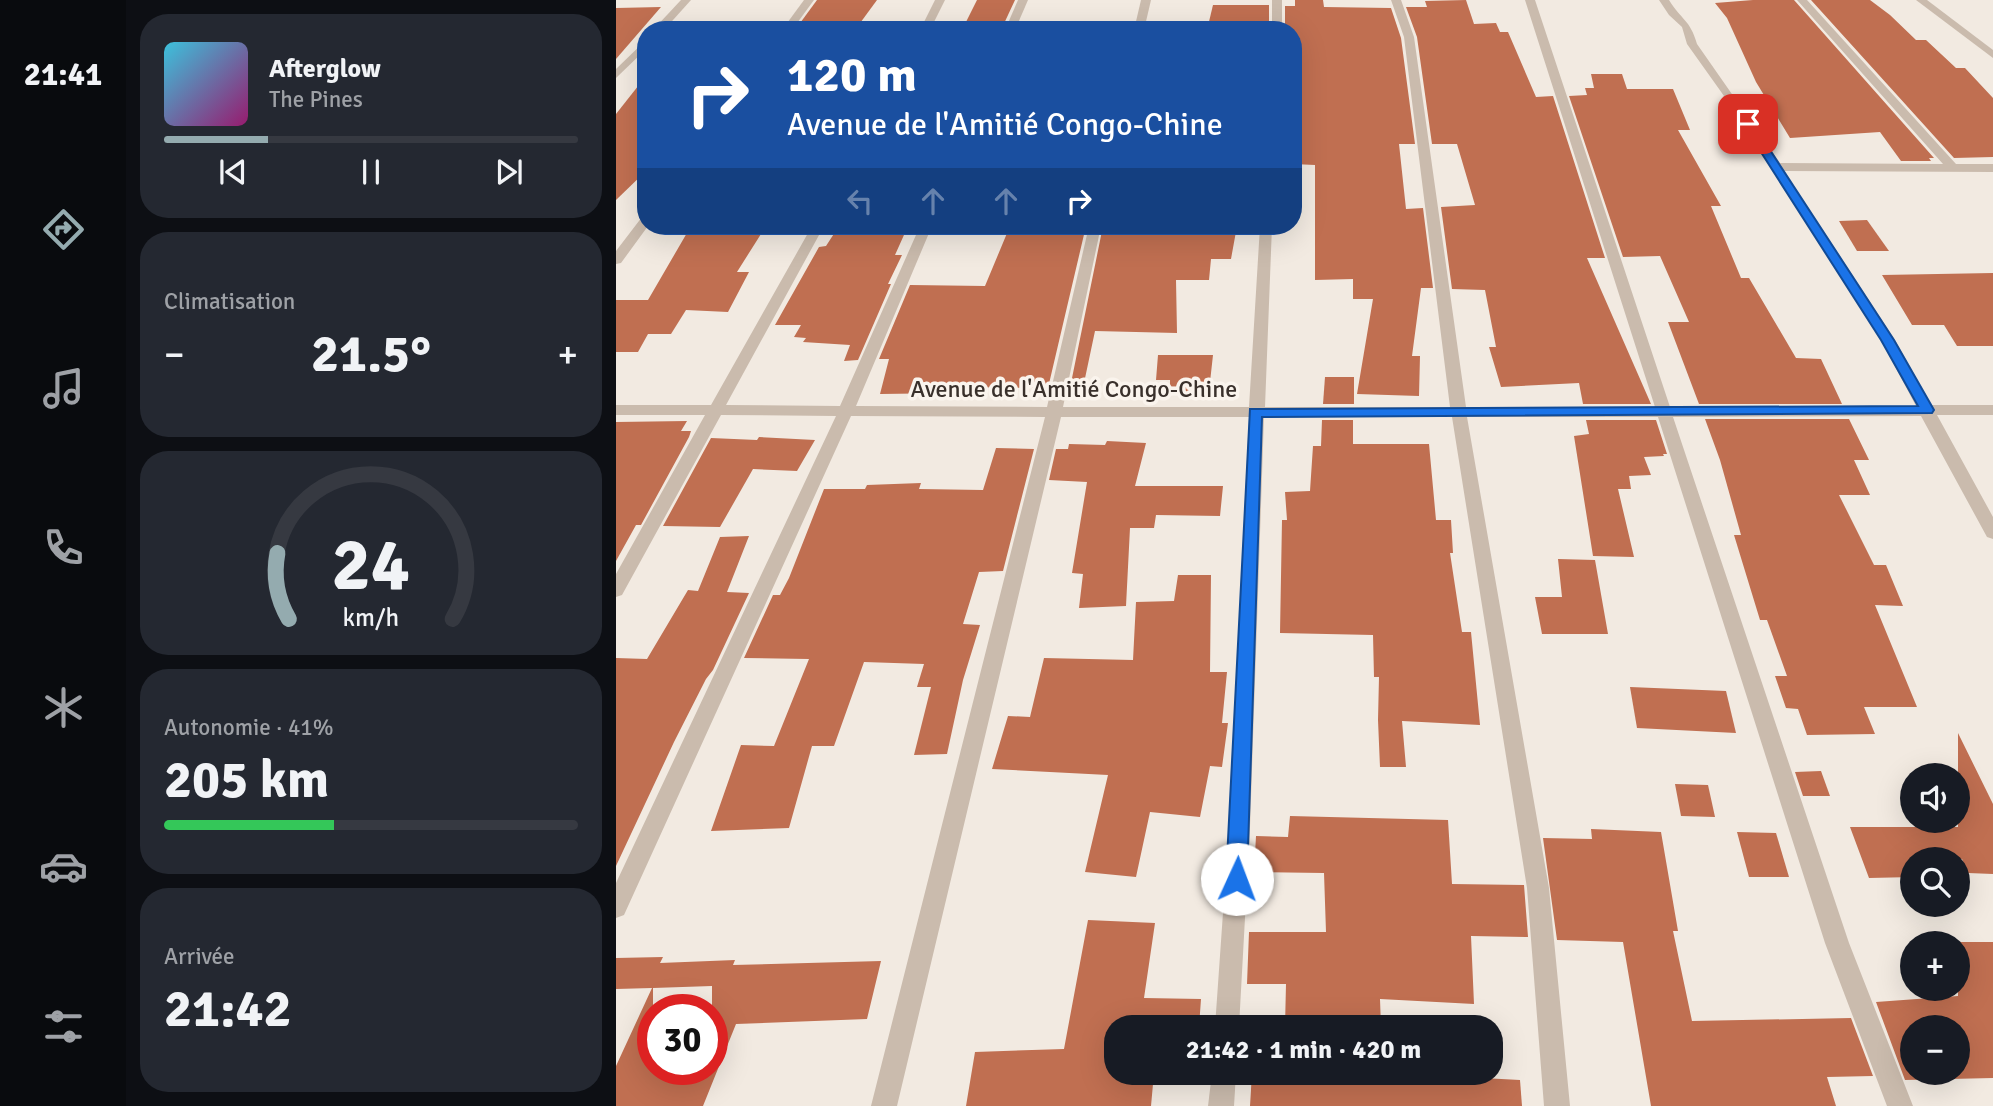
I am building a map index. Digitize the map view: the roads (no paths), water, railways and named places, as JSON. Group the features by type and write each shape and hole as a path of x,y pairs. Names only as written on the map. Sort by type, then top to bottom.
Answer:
{"street":[{"path":"667,21 686,0"},
{"path":"794,21 809,0"},
{"path":"930,21 940,0"},
{"path":"1014,21 1023,0"},
{"path":"1141,21 1146,0"},
{"path":"1277,0 1277,21"},
{"path":"1396,0 1409,37 1459,414 1538,888 1557,1106"},
{"path":"1530,0 1837,943 1900,1106"},
{"path":"1664,0 1672,13 1686,26 1692,44 1734,102 1888,340 1993,533"},
{"path":"1802,0 1954,169"},
{"path":"1921,0 1993,55"},
{"path":"1967,34 1993,36"},
{"path":"616,75 637,53"},
{"path":"1775,167 1993,168"},
{"path":"616,260 637,232"},
{"path":"616,590 813,235"},
{"path":"616,907 846,411 922,235"},
{"path":"884,1106 1054,412 1093,235"},
{"path":"1228,1015 1234,934 1255,413 1265,235"},
{"name":"Avenue de l'Amitié Congo-Chine","path":"616,410 1459,414 1664,410 1993,410"},
{"path":"1221,1106 1223,1085"}]}
